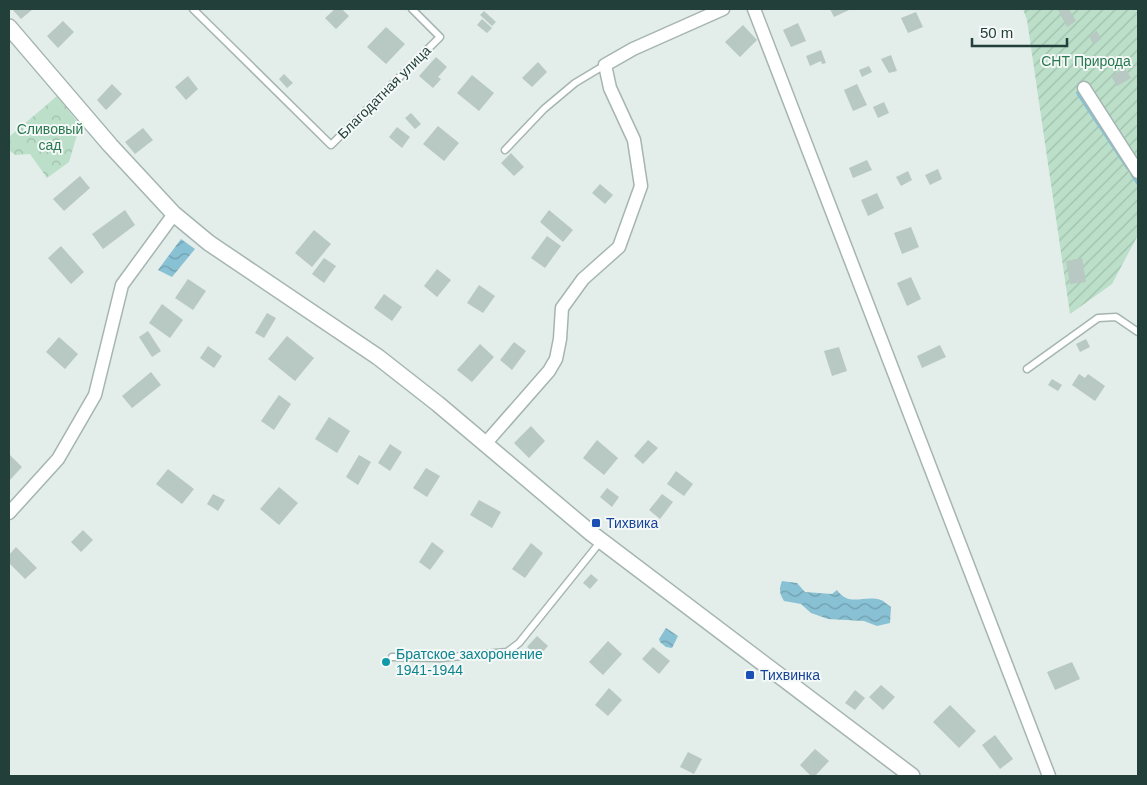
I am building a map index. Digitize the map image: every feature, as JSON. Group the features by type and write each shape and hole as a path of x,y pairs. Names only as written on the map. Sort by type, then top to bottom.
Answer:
{"street":[{"path":"485,444 549,372 556,359 560,340 562,308 583,279 619,247 641,186 634,140 610,88 604,66 634,49 723,9"},
{"path":"754,9 1049,776"},
{"path":"9,27 110,145 174,214 209,243 378,357 601,541 912,776"},
{"path":"1084,88 1138,172"},
{"path":"9,513 58,459 95,396 122,285 174,214"}],"lane":[{"name":"Благодатная улица","path":"194,9 331,145 440,37 412,9"},
{"path":"505,150 544,109 575,84 604,66"},
{"path":"1027,370 1098,318 1116,317 1138,332"},
{"path":"392,657 440,658 507,652 519,643 601,541"}],"green space":[{"name":"СНТ Природа","path":"1023,9 1138,9 1138,235 1112,284 1070,314 1027,20"},
{"name":"Сливовый сад","path":"57,96 80,125 69,162 47,178 30,154 15,155 9,150 9,137"}],"water":[{"path":"181,239 195,249 172,277 158,270"},
{"path":"782,581 797,583 805,592 832,594 837,590 847,598 881,600 891,607 890,623 877,626 864,621 828,619 811,613 801,604 784,601 780,591"},
{"path":"666,628 678,636 672,648 666,647 659,639"}],"building":[{"path":"12,9 33,9 21,19"},
{"path":"335,9 342,9 349,16 336,29 325,18"},
{"path":"830,9 851,9 834,17"},
{"path":"1059,9 1069,9 1076,21 1067,27"},
{"path":"484,11 496,22 492,26 480,15"},
{"path":"916,12 923,27 908,33 901,18"},
{"path":"482,19 492,28 487,33 477,25"},
{"path":"63,21 74,32 58,48 47,36"},
{"path":"798,23 806,41 791,47 783,30"},
{"path":"743,25 757,40 740,57 725,42"},
{"path":"386,27 405,44 386,64 367,47"},
{"path":"1097,31 1101,39 1093,44 1089,36"},
{"path":"821,50 826,63 822,64 821,61 810,66 806,56"},
{"path":"891,55 897,71 889,73 881,59"},
{"path":"436,57 447,67 438,77 441,79 433,88 419,76"},
{"path":"538,62 547,72 532,87 522,78"},
{"path":"869,66 872,72 862,77 859,70"},
{"path":"1125,68 1131,78 1117,86 1111,76"},
{"path":"284,74 293,83 287,88 279,79"},
{"path":"472,75 494,93 479,111 457,93"},
{"path":"188,76 198,89 186,100 175,87"},
{"path":"112,84 122,94 106,110 97,100"},
{"path":"857,84 867,105 853,111 844,90"},
{"path":"884,102 889,113 878,118 873,107"},
{"path":"411,113 421,124 415,129 405,118"},
{"path":"438,126 459,143 444,161 423,144"},
{"path":"397,127 410,137 402,148 389,137"},
{"path":"143,128 153,140 135,154 125,142"},
{"path":"511,153 524,167 514,176 501,163"},
{"path":"867,160 872,170 853,178 849,168"},
{"path":"938,169 942,179 930,185 925,175"},
{"path":"908,171 912,180 901,186 896,177"},
{"path":"80,176 90,188 64,211 53,199"},
{"path":"600,184 613,195 605,204 592,193"},
{"path":"877,193 884,208 868,216 861,200"},
{"path":"125,210 135,225 103,249 92,234"},
{"path":"549,210 573,230 563,242 540,222"},
{"path":"911,227 919,247 902,254 894,233"},
{"path":"314,230 331,244 312,267 295,253"},
{"path":"547,236 561,246 545,268 531,258"},
{"path":"61,246 84,272 71,284 48,258"},
{"path":"324,258 336,266 324,283 312,274"},
{"path":"1082,258 1086,282 1070,284 1066,261"},
{"path":"437,269 451,280 437,297 424,286"},
{"path":"911,277 921,299 907,306 897,283"},
{"path":"188,279 206,291 193,310 175,298"},
{"path":"479,285 495,296 483,313 467,303"},
{"path":"384,294 402,307 392,321 374,308"},
{"path":"162,304 183,320 170,338 149,323"},
{"path":"267,313 276,318 264,338 255,333"},
{"path":"148,331 161,351 152,357 139,337"},
{"path":"287,336 314,358 295,381 268,359"},
{"path":"59,337 78,354 65,369 46,352"},
{"path":"1086,339 1090,347 1080,352 1076,344"},
{"path":"514,342 526,351 512,370 500,360"},
{"path":"480,344 494,357 472,382 457,370"},
{"path":"940,345 946,357 922,368 917,356"},
{"path":"208,346 222,356 214,368 200,358"},
{"path":"839,347 847,371 832,376 824,351"},
{"path":"151,372 161,385 132,408 122,396"},
{"path":"1079,374 1085,378 1088,374 1105,386 1095,401 1072,385"},
{"path":"1052,379 1062,385 1058,391 1048,385"},
{"path":"279,395 291,404 274,430 261,421"},
{"path":"329,417 350,431 337,453 315,439"},
{"path":"531,426 545,441 529,458 514,443"},
{"path":"597,440 618,458 604,475 583,458"},
{"path":"648,440 658,448 643,464 634,456"},
{"path":"390,444 402,452 390,471 378,463"},
{"path":"9,454 22,467 9,481"},
{"path":"359,455 371,462 358,485 346,477"},
{"path":"426,468 440,476 427,497 413,488"},
{"path":"168,469 194,489 182,504 156,484"},
{"path":"676,471 693,484 684,496 667,484"},
{"path":"279,487 298,503 279,525 260,509"},
{"path":"607,488 619,497 612,507 600,497"},
{"path":"213,494 225,500 218,511 207,504"},
{"path":"662,494 673,502 660,519 649,510"},
{"path":"479,500 501,512 492,528 470,515"},
{"path":"83,530 93,540 81,552 71,542"},
{"path":"432,542 444,551 430,570 419,562"},
{"path":"531,543 543,553 525,578 512,569"},
{"path":"16,547 37,568 25,579 9,563 9,555"},
{"path":"591,574 598,580 590,589 583,583"},
{"path":"537,636 548,646 538,657 527,647"},
{"path":"608,641 622,654 603,675 589,662"},
{"path":"653,647 670,661 659,674 642,659"},
{"path":"1072,662 1080,679 1055,690 1047,672"},
{"path":"881,685 895,697 883,710 869,697"},
{"path":"609,688 622,700 608,716 595,705"},
{"path":"855,690 865,698 855,710 845,703"},
{"path":"950,705 976,731 959,748 933,722"},
{"path":"995,735 1013,759 1000,769 982,745"},
{"path":"815,749 829,761 815,776 811,776 800,765"},
{"path":"688,752 702,759 694,774 680,767"}],"waterway":[{"path":"1078,93 1128,168"},
{"path":"1132,174 1138,183"}],"place":[{"name":"Тихвика","path":"596,523"},
{"name":"Братское захоронение 1941-1944","path":"386,662"},
{"name":"Тихвинка","path":"750,675"}]}
